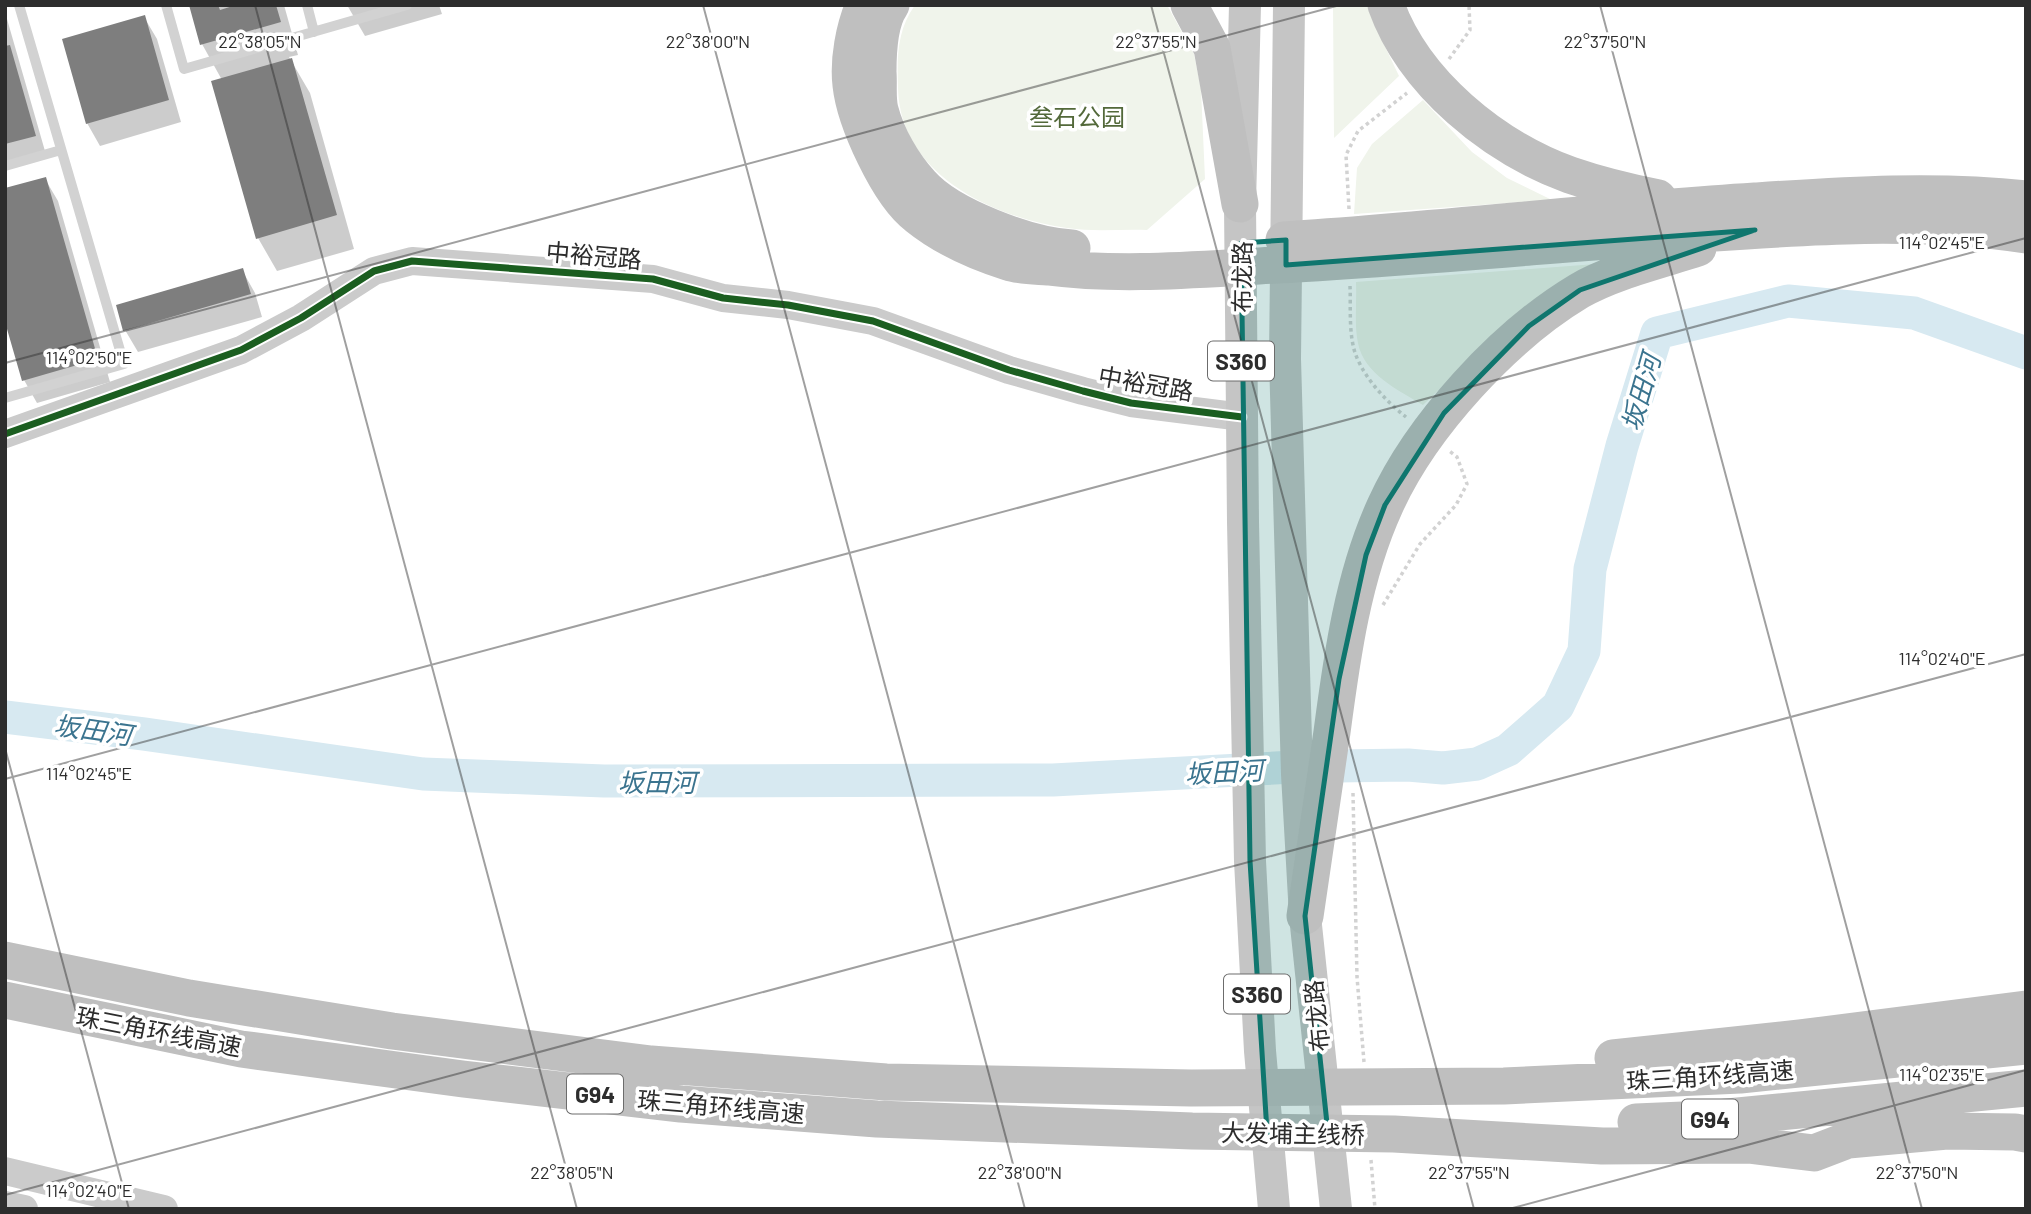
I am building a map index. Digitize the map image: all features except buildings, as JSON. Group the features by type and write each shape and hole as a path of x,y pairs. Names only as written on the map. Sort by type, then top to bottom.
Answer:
{"highway":[{"path":"864,5 854,28 850,84 861,123 880,169 914,215 960,244 1010,263 1076,271 1145,260 1360,246 1903,224 2026,235"},
{"path":"891,5 886,13 878,57 879,108 897,152 923,186 962,215 1013,236 1067,248 1145,260"},
{"path":"1189,5 1212,48 1241,204"},
{"path":"1386,5 1427,74 1482,127 1524,154 1568,174 1624,192 1697,205"},
{"path":"1360,246 1697,205 1918,192 2026,199"},
{"path":"1305,916 1339,679 1366,555 1385,505 1430,419 1529,326 1580,290 1626,271 1755,230"},
{"name":"珠三角环线高速","path":"5,960 189,998 393,1031 651,1064 886,1082 1191,1088"},
{"name":"珠三角环线高速","path":"5,1000 241,1049 463,1079 681,1104 877,1119 1192,1131"},
{"path":"1465,1087 1547,1067 1813,1037 2026,1009"},
{"name":"珠三角环线高速","path":"1378,1080 1465,1087 1740,1075 2026,1046"},
{"name":"大发埔主线桥","path":"1191,1088 1378,1080"},
{"name":"珠三角环线高速","path":"1382,1144 1707,1119 2026,1088"},
{"name":"大发埔主线桥","path":"1192,1131 1382,1144"},
{"path":"1382,1144 1748,1145 1814,1153 1848,1140 1947,1131 2026,1134"}],"main road":[{"name":"布龙路","path":"1245,5 1241,204 1242,417 1249,823 1260,1051 1270,1165"},
{"name":"布龙路","path":"1289,5 1285,359 1300,822 1305,916 1336,1209"},
{"path":"1254,1209 1270,1165"},
{"name":"S360","path":"1270,1165 1274,1209"}],"street":[{"name":"中裕冠路","path":"5,434 241,350 301,318 374,271 412,261 653,279 723,298 788,305 873,321 1010,370 1107,397 1180,410 1242,417"},
{"path":"5,1171 164,1209"},
{"path":"5,1205 24,1209"}],"lane":[{"path":"5,398 124,364 19,5"},
{"path":"166,5 184,69 407,5"},
{"path":"307,5 314,32"},
{"path":"5,166 61,150"}],"path":[{"path":"1430,419 1395,408 1374,385 1357,356 1351,321 1360,246 1346,155 1358,131 1427,74 1470,30 1469,5"},
{"path":"1380,613 1384,600 1420,544 1456,505 1467,484 1457,457 1447,449"},
{"path":"1353,798 1357,977 1378,1080"},
{"path":"1374,1209 1382,1144"}],"highlighted area":[{"path":"1755,230 1580,290 1529,326 1444,413 1385,505 1366,555 1339,679 1305,916 1328,1133 1267,1132 1250,861 1241,243 1286,240 1286,265"}],"green space":[{"name":"叁石公园","path":"915,5 1167,5 1194,54 1201,89 1205,179 1147,230 1077,229 1038,222 1009,214 955,186 932,167 914,144 902,118 898,54 901,34"},
{"path":"1333,5 1367,5 1399,76 1334,138"},
{"path":"1423,100 1472,152 1507,178 1552,200 1354,214 1357,168 1372,144"},
{"path":"1596,264 1504,326 1423,405 1383,380 1361,354 1356,328 1356,282"}],"waterway":[{"name":"坂田河","path":"1337,766 1408,765 1443,768 1477,764 1508,750 1558,706 1584,651 1590,569 1622,446 1657,333 1788,301 1914,313 2026,353"},
{"name":"坂田河","path":"5,717 423,774 604,781 1053,780 1312,766"}],"cycle path":[{"path":"5,434 241,350 301,318 374,271 412,261 653,279 723,298 788,305 873,321 1009,370 1131,403 1242,417"}]}
